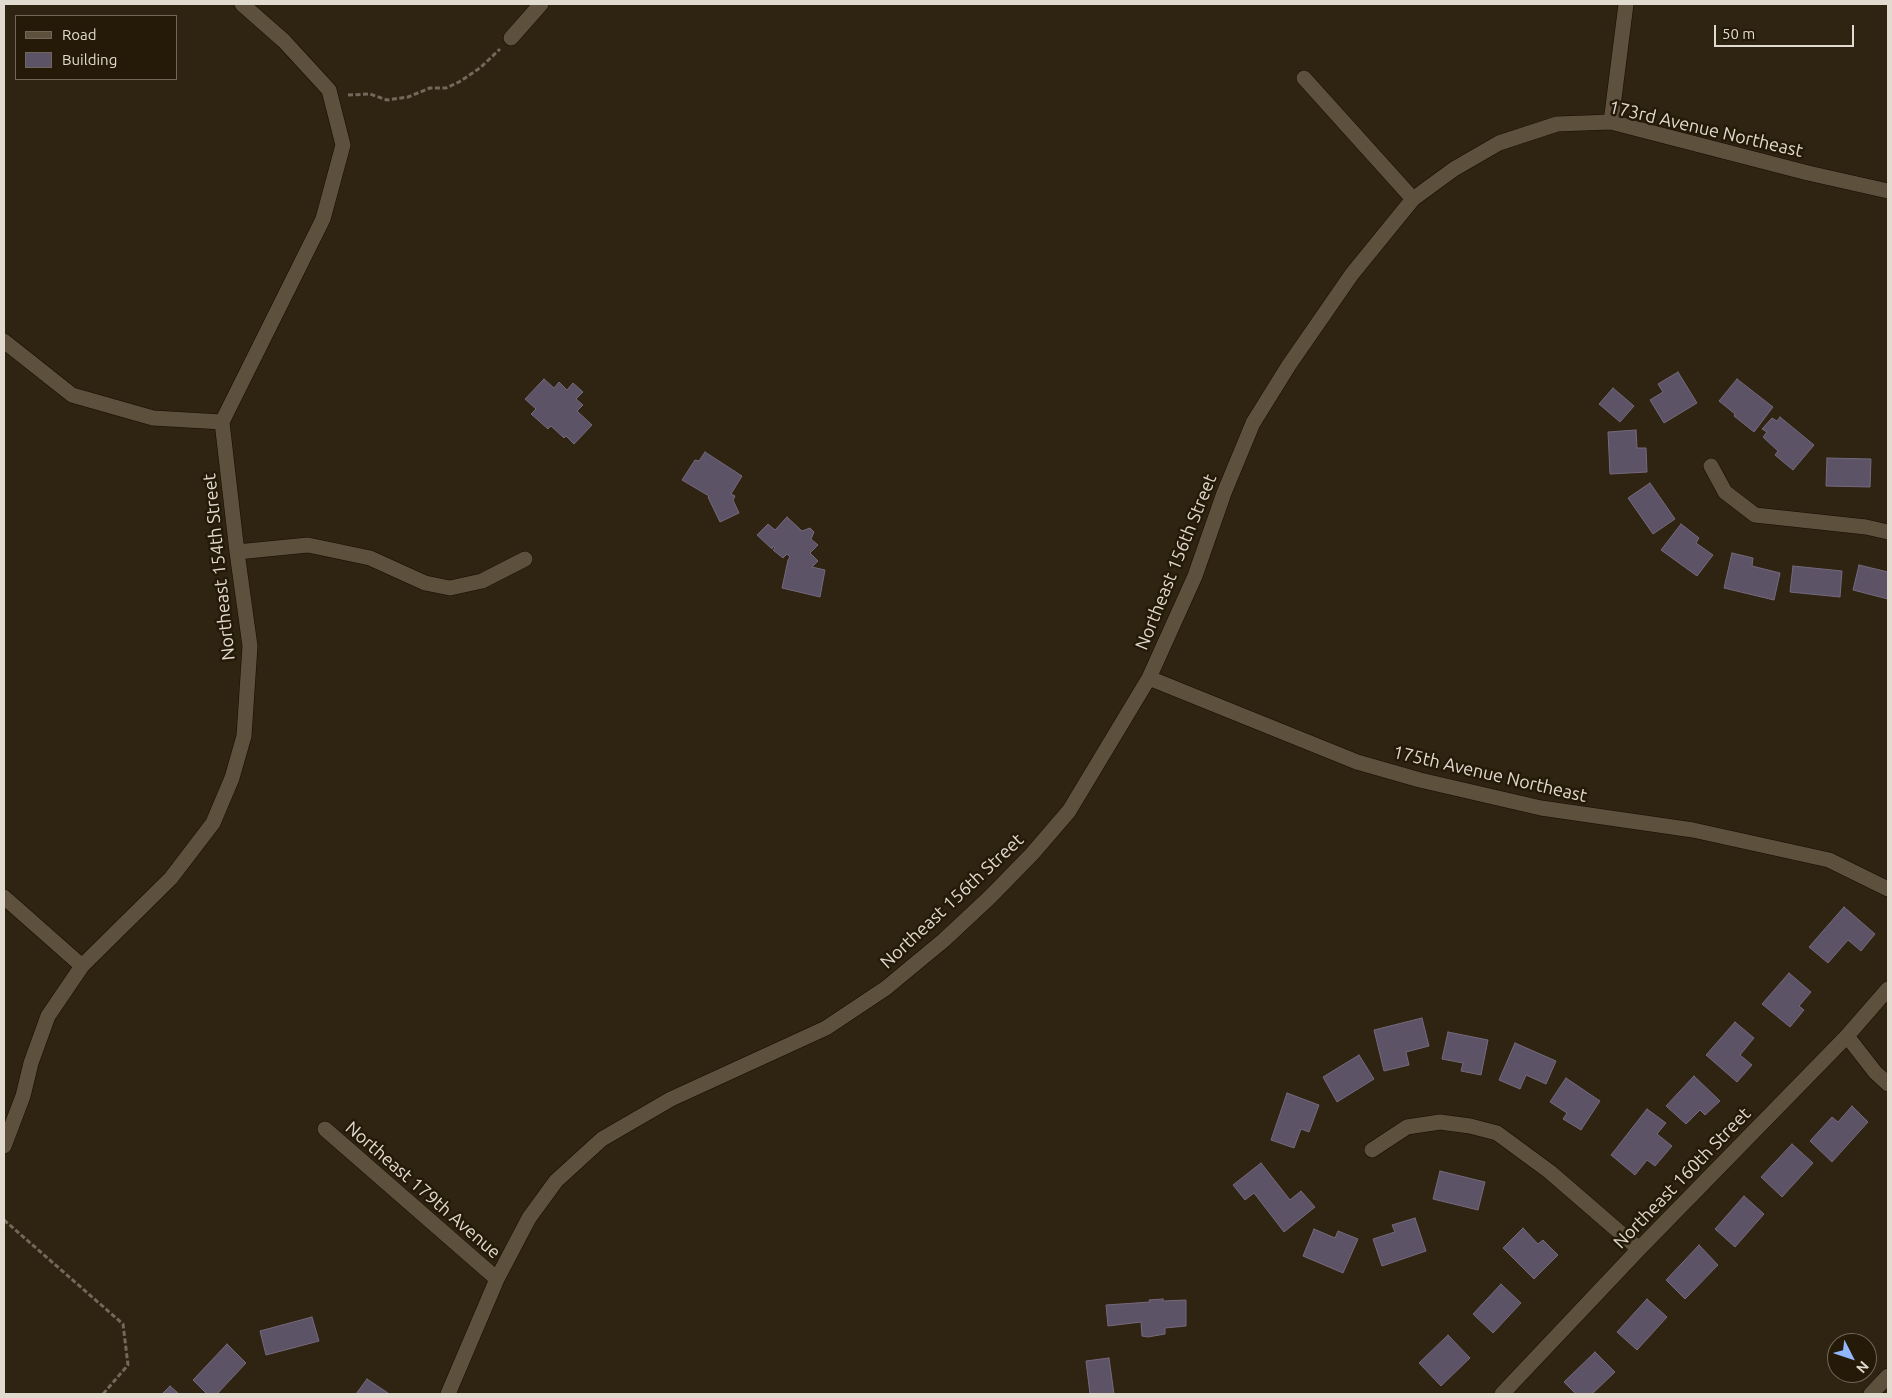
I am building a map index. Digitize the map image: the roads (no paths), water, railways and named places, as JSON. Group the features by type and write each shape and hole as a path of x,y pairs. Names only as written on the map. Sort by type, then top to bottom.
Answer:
{"street":[{"path":"4,341 72,395 153,418 222,422 323,219 343,145 329,90 284,41 242,4"},
{"path":"511,38 541,4"},
{"path":"1611,122 1626,4"},
{"path":"1304,78 1412,199"},
{"name":"173rd Avenue Northeast","path":"1412,199 1454,169 1499,143 1557,124 1611,122 1808,173 1888,191"},
{"name":"Northeast 156th Street","path":"448,1394 497,1279 529,1218 556,1181 602,1139 671,1099 826,1028 886,988 944,940 1032,854 1069,811 1149,678 1195,576 1224,493 1253,423 1289,365 1347,282 1412,199"},
{"name":"Northeast 154th Street","path":"4,1146 23,1096 31,1063 48,1016 82,966 171,878 213,823 232,778 244,736 250,646 222,422"},
{"path":"1711,466 1725,492 1755,515 1866,527 1888,532"},
{"path":"237,552 308,545 370,558 425,583 450,588 482,580 525,559"},
{"name":"175th Avenue Northeast","path":"1149,678 1357,762 1420,780 1541,808 1693,830 1829,860 1888,889"},
{"path":"4,897 82,966"},
{"name":"Northeast 160th Street","path":"1502,1394 1639,1249 1847,1036 1888,989"},
{"path":"1847,1036 1875,1072 1888,1084"},
{"path":"1372,1150 1407,1127 1440,1122 1470,1126 1497,1133 1550,1172 1639,1249"},
{"name":"Northeast 179th Avenue","path":"325,1129 497,1279"},
{"path":"1871,1394 1888,1376"}]}
